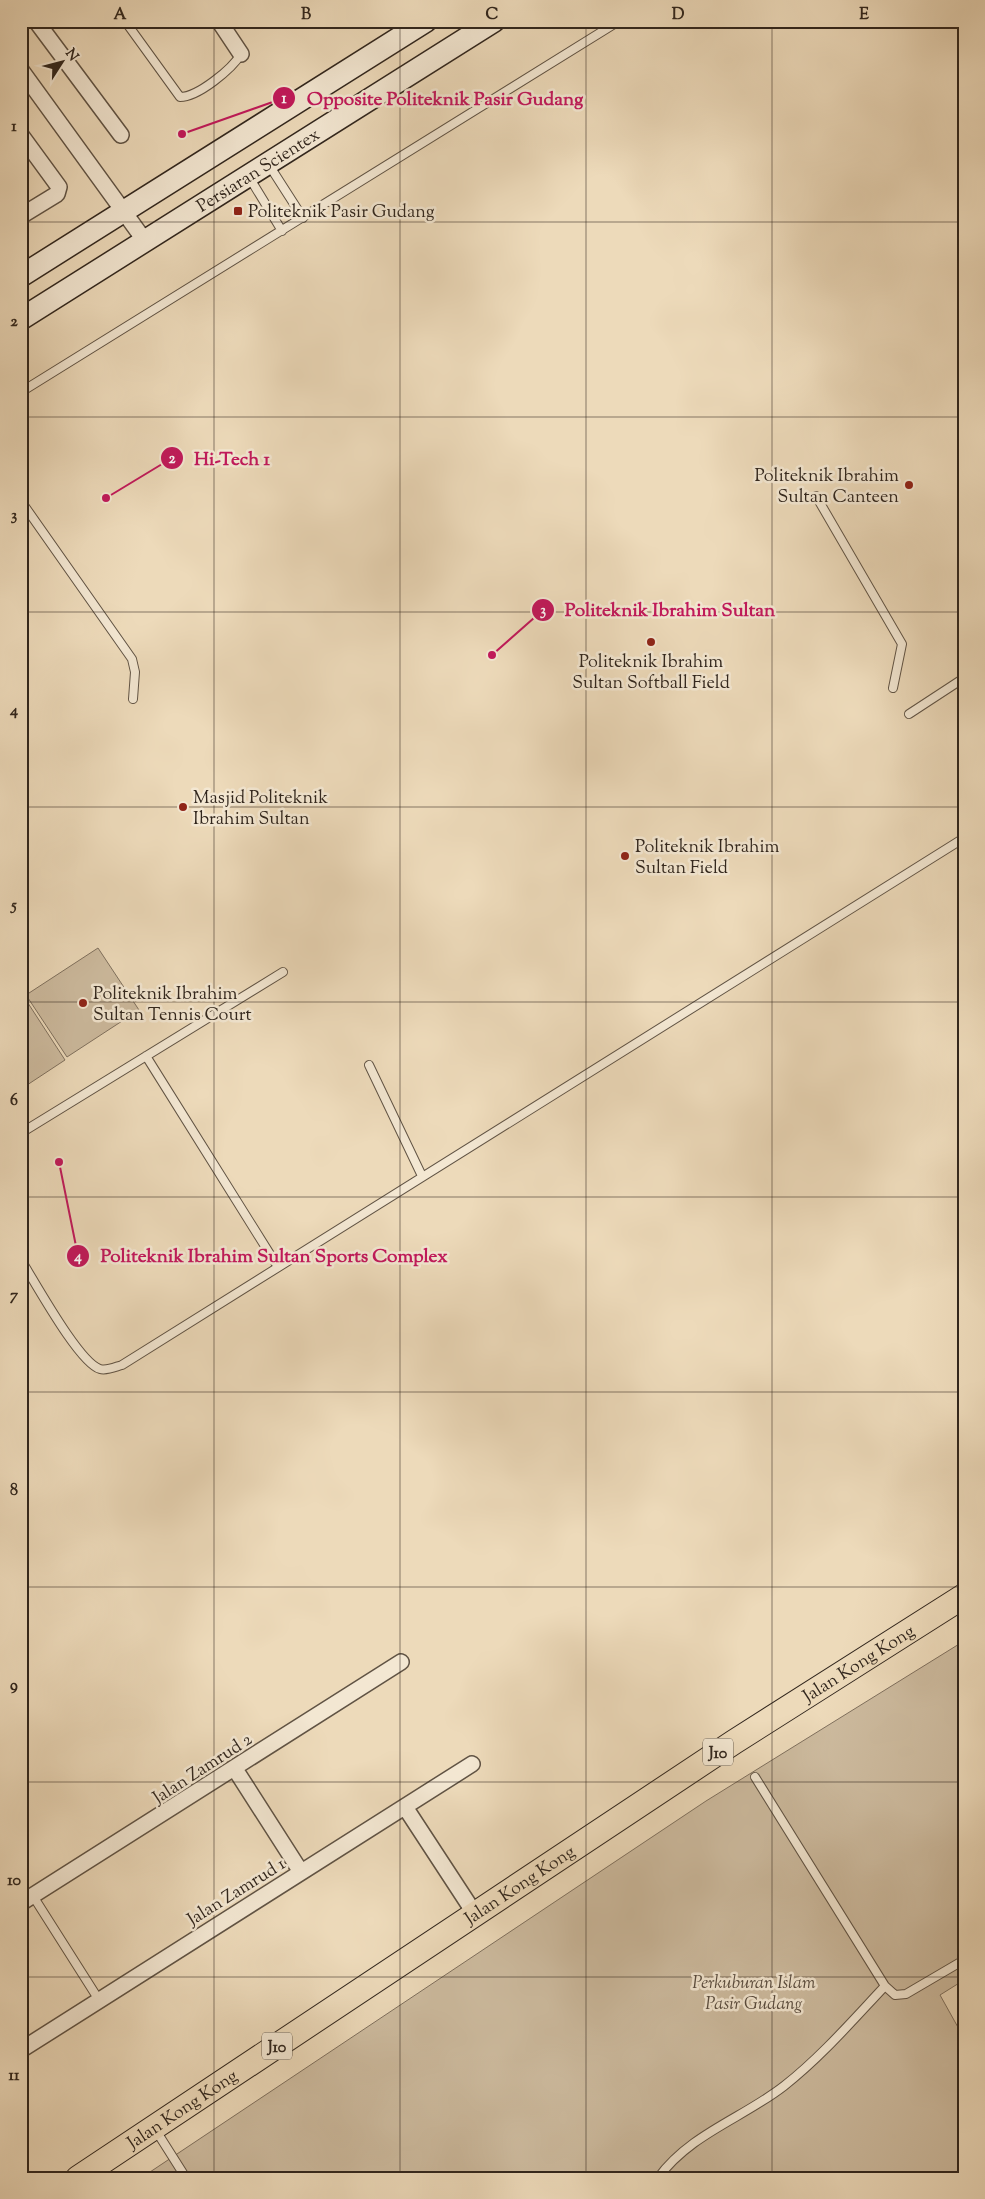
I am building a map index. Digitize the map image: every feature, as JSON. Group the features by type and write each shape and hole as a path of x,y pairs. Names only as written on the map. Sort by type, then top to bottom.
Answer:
{"main road":[{"name":"Persiaran Scientex","path":"21,276 426,21"},
{"name":"Persiaran Scientex","path":"21,319 494,21"},
{"name":"Jalan Kong Kong","path":"78,2178 734,1742 964,1596"}],"street":[{"path":"36,21 121,135"},
{"path":"219,21 241,54"},
{"path":"21,70 145,241"},
{"path":"21,136 59,187 57,194 21,216"},
{"name":"Jalan Zamrud 2","path":"27,1900 401,1662"},
{"name":"Jalan Zamrud 1","path":"21,2050 472,1764"},
{"path":"235,1769 301,1872"},
{"path":"405,1807 476,1914"}],"lane":[{"path":"125,21 180,96 190,97 235,64 241,54"},
{"path":"21,392 619,21"},
{"path":"268,163 302,218"},
{"path":"248,176 282,231"},
{"path":"816,496 902,644 892,688"},
{"path":"21,502 132,660 135,672 132,698"},
{"path":"909,714 964,678"},
{"path":"21,1260 78,1350 90,1364 100,1369 112,1369 964,838"},
{"path":"21,1133 283,972"},
{"path":"146,1056 278,1266"},
{"path":"369,1065 422,1176"},
{"path":"755,1777 885,1986 895,1995 906,1994 964,1960"},
{"path":"27,1900 99,2000"},
{"path":"658,2178 681,2153 700,2138 750,2111 785,2085 828,2046 885,1986"},
{"path":"154,2127 186,2178"}],"green space":[{"name":"Politeknik Ibrahim Sultan Tennis Court","path":"98,948 139,1010 67,1057 26,995"},
{"name":"Politeknik Ibrahim Sultan Tennis Court","path":"24,997 65,1060 21,1089 21,999"},
{"name":"Perkuburan Islam Pasir Gudang","path":"964,1641 964,1980 940,1995 964,2038 964,2178 141,2178 706,1801"}],"place":[{"name":"Opposite Politeknik Pasir Gudang","path":"182,134"},
{"name":"Politeknik Pasir Gudang","path":"238,211"},
{"name":"Politeknik Ibrahim Sultan Canteen","path":"909,485"},
{"name":"Hi-Tech 1","path":"106,498"},
{"name":"Politeknik Ibrahim Sultan Softball Field","path":"651,642"},
{"name":"Politeknik Ibrahim Sultan","path":"492,655"},
{"name":"Masjid Politeknik Ibrahim Sultan","path":"183,807"},
{"name":"Politeknik Ibrahim Sultan Field","path":"625,856"},
{"name":"Politeknik Ibrahim Sultan Tennis Court","path":"83,1003"},
{"name":"Politeknik Ibrahim Sultan Sports Complex","path":"59,1162"}]}
